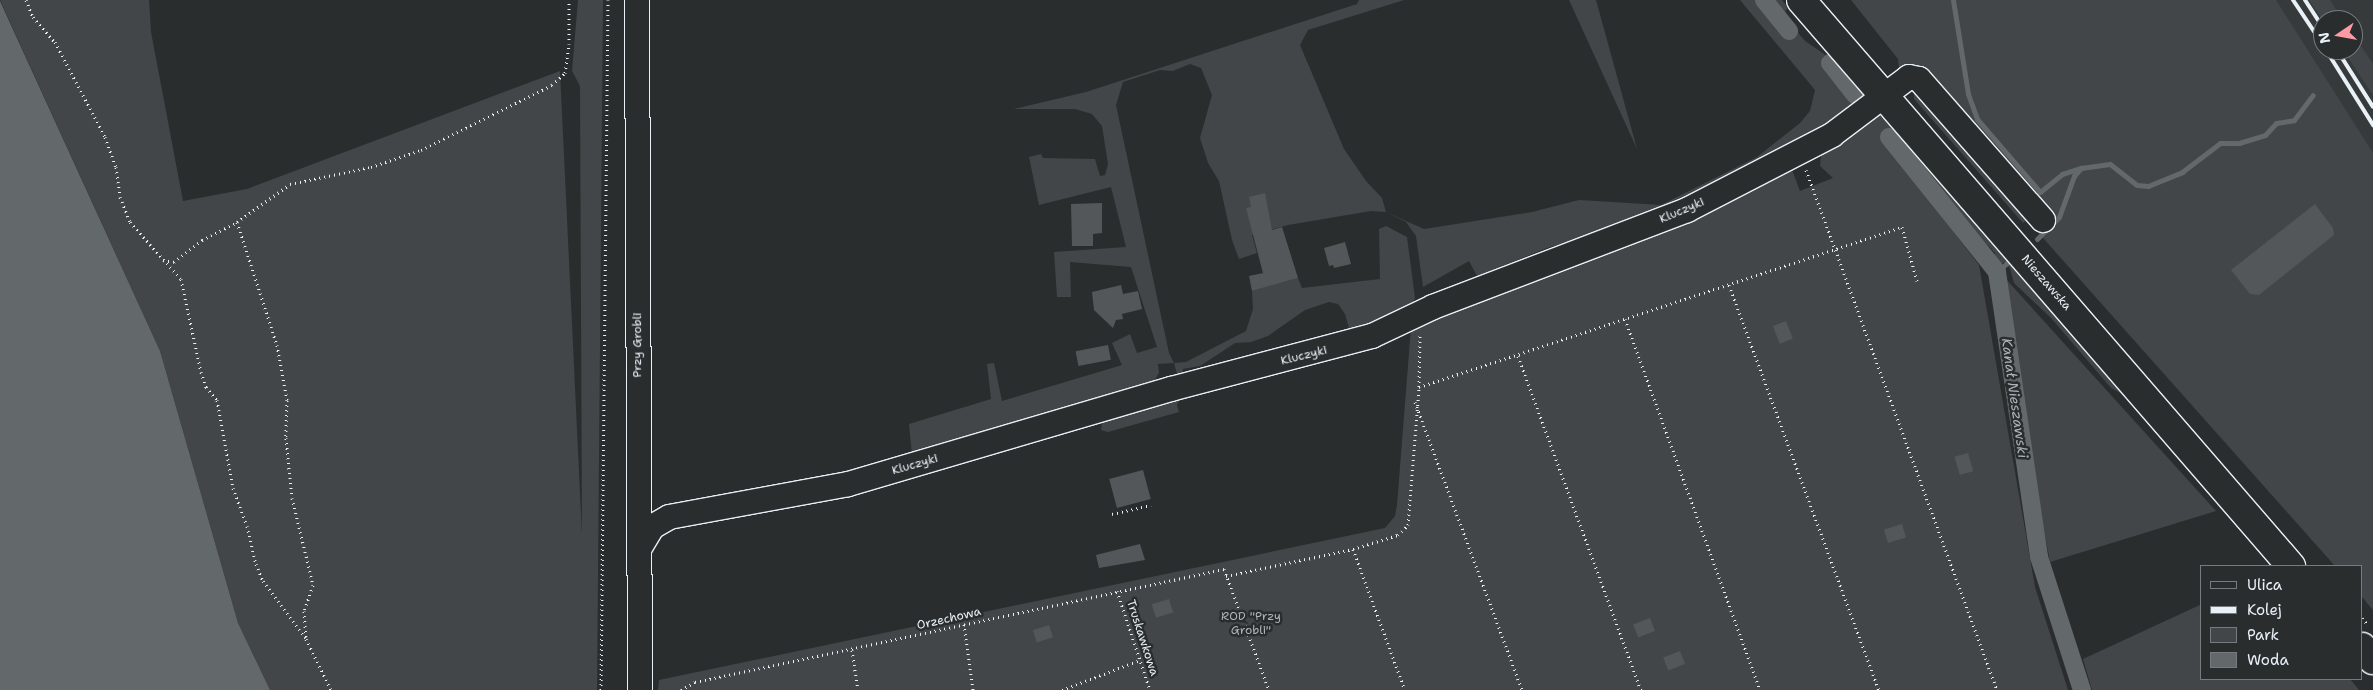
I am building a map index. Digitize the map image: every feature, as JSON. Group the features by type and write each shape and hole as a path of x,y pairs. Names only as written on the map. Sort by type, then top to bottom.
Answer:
{"main road":[{"name":"Nieszawska","path":"1801,0 2290,565"},
{"path":"2363,649 2373,660"}],"street":[{"name":"Przy Grobli","path":"637,0 640,690"},
{"name":"Kluczyki","path":"639,550 652,527 686,512 816,491 864,480 1171,389 1350,344 1421,313 1687,210 1798,155 1884,97 1905,78 1919,78 2043,220"},
{"name":"Kluczyki","path":"638,475 654,501 668,509 686,512"}],"path":[{"path":"26,0 33,17 55,42 105,137 116,167 120,197 130,222 181,279 187,294 201,372 206,387 217,400 232,488 247,526 256,564 263,581 306,639 331,690"},
{"path":"162,259 174,262 202,240 237,222 290,184 371,167 422,150 552,84 565,73 570,44 569,0"},
{"path":"601,690 608,0"},
{"path":"1798,155 1814,186 1833,250 1997,690"},
{"path":"237,222 277,345 287,400 286,438 292,498 313,585 304,611 306,639"},
{"path":"1418,387 1518,356 1902,228 1917,281"},
{"path":"1730,285 1879,690"},
{"path":"1269,690 1226,576 1353,549 1398,535 1408,525 1415,402 1418,387 1421,313"},
{"path":"1625,320 1760,690"},
{"path":"1518,356 1641,690"},
{"path":"1415,402 1522,690"},
{"path":"1112,514 1151,504"},
{"path":"1353,549 1405,690"},
{"name":"Orzechowa","path":"681,690 695,682 852,650 1117,591 1224,569 1226,576"},
{"name":"Truskawkowa","path":"1117,591 1150,690"},
{"path":"964,624 973,690"},
{"path":"852,650 858,690"},
{"path":"1062,690 1140,660"}],"shaded area":[{"path":"2246,0 2373,0 2373,189"}],"green space":[{"path":"0,0 149,0 151,32 183,201 247,189 560,71 582,535 580,86 572,71 578,0 603,0 597,690 270,690 238,623 160,351"},
{"path":"1359,0 1404,0 1308,30 1300,45 1344,149 1366,181 1382,198 1386,212 1371,211 1288,225 1252,235 1257,253 1239,259 1232,240 1219,181 1208,163 1200,138 1212,95 1201,68 1190,64 1173,71 1160,70 1123,82 1116,105 1169,353 1174,363 1158,364 1159,373 1153,383 912,455 909,424 991,399 987,364 994,363 1002,401 1122,365 1112,343 1130,334 1137,353 1157,347 1131,267 1070,262 1071,297 1057,297 1054,252 1126,247 1111,187 1039,205 1029,157 1041,154 1043,158 1095,159 1100,176 1105,175 1108,164 1102,126 1092,114 1075,109 1014,109 1086,92 1357,4"},
{"path":"1569,0 1596,0 1637,149"},
{"path":"1740,0 1782,0 1788,8 1782,14 1805,41 1842,66 1863,88 1863,95 1855,110 1659,215 1547,248 1477,276 1469,261 1423,287 1416,236 1406,222 1386,212 1424,229 1532,212 1579,200 1661,205 1757,157 1800,123 1810,111 1815,90"},
{"path":"1851,0 2276,0 2373,153 2373,610 2363,598 2363,565 2334,565 2027,220 2023,223 1914,99 1914,91 1899,70 1898,59"},
{"path":"2309,0 2330,0 2336,10 2316,10"},
{"path":"2363,49 2373,64 2373,95 2350,60 2363,60"},
{"name":"ROD \"Przy Grobli\"","path":"1875,116 1885,116 2126,396 2111,388 2052,319 2014,283 2010,268 2004,262 1998,267 1993,261 1995,253 1981,238 1972,238 1902,150 1900,152 1919,179 1915,182 1979,265 2035,587 2068,690 658,690 659,680 1385,528 1395,516 1397,505 1411,327 1792,170 1800,191 1833,178 1820,166 1821,156"},
{"path":"1386,226 1407,237 1415,298 1409,311 1345,335 1349,328 1345,314 1338,304 1329,302 1305,310 1268,336 1251,342 1235,343 1200,366 1183,369 1182,373 1189,378 1183,379 1177,374 1174,363 1186,362 1246,331 1253,309 1252,291 1298,278 1302,288 1380,279 1379,229"},
{"path":"2004,277 2216,511 2050,562 2010,350"},
{"path":"1183,393 1177,405 1179,412 1108,432 1101,430 1103,415"},
{"path":"2200,605 2200,680 2351,680 2359,690 2092,690 2083,659"}],"water":[{"path":"0,1 160,351 238,623 270,690 0,690"}],"building":[{"path":"1265,193 1272,230 1282,227 1298,278 1252,291 1249,276 1263,273 1246,208 1251,207 1249,197"},
{"path":"1102,203 1102,233 1093,234 1093,246 1072,246 1071,204"},
{"path":"2315,204 2333,228 2334,235 2259,295 2250,294 2231,270"},
{"path":"1345,242 1351,264 1334,268 1333,265 1329,266 1324,248"},
{"path":"1121,285 1123,294 1138,291 1142,309 1122,314 1123,319 1116,320 1113,328 1094,310 1092,292"},
{"path":"1786,321 1793,339 1780,344 1773,326"},
{"path":"1108,345 1111,360 1078,366 1076,351"},
{"path":"1968,453 1973,471 1960,475 1955,457"},
{"path":"1143,470 1151,499 1117,508 1109,479"},
{"path":"1902,524 1906,537 1888,543 1884,530"},
{"path":"1140,544 1145,560 1099,568 1096,555"},
{"path":"1169,599 1173,612 1156,618 1152,604"},
{"path":"1650,618 1655,631 1638,638 1633,624"},
{"path":"1049,625 1053,637 1037,643 1033,630"},
{"path":"1680,651 1685,664 1668,671 1663,657"}],"waterway":[{"name":"Kanał Nieszawski","path":"1764,0 1789,31"},
{"path":"1953,0 1968,94 1977,119 2040,192 2062,174 2081,168"},
{"name":"Kanał Nieszawski","path":"1830,63 1855,95"},
{"path":"2037,239 2059,217 2074,176 2081,168 2110,164 2137,185 2148,186 2182,172 2220,143 2239,143 2265,135 2276,123 2294,120 2313,95"},
{"name":"Kanał Nieszawski","path":"1889,137 1997,272 2039,557 2082,690"},
{"path":"1997,272 2008,262"}],"railway":[{"path":"2293,0 2313,30"},
{"path":"2305,0 2313,12"},
{"path":"2332,60 2373,125"},
{"path":"2343,60 2373,107"}]}
